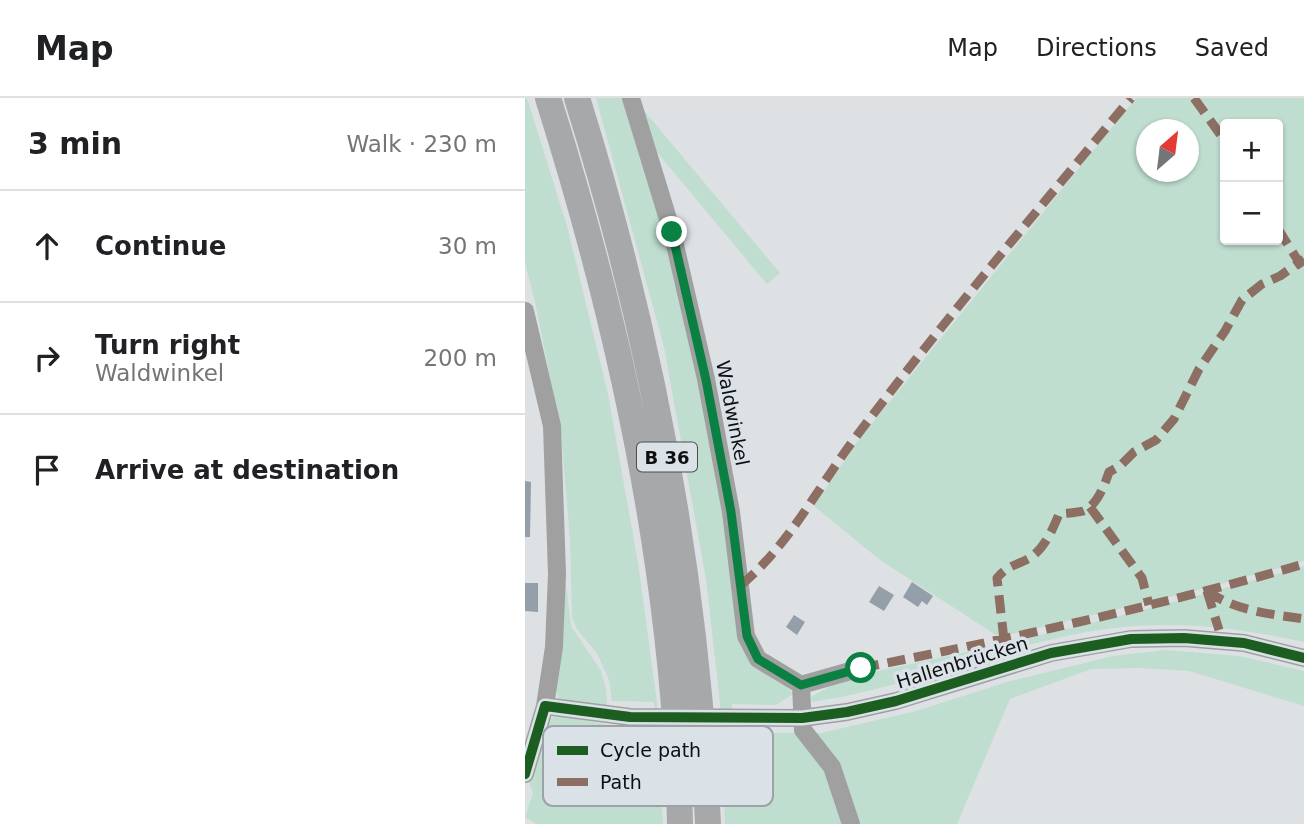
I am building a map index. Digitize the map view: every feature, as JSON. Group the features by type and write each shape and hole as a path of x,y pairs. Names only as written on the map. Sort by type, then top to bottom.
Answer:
{"highway":[{"name":"B 36","path":"548,98 604,292 641,468 668,651 674,726"},
{"name":"B 36","path":"577,98 621,249 648,362 672,486 697,656 702,726"},
{"name":"B 36","path":"680,806 680,824"},
{"name":"B 36","path":"707,806 708,824"}],"street":[{"name":"Waldwinkel","path":"631,98 672,232 706,380 731,512 747,636 758,659 801,685"},
{"path":"525,311 552,426 557,574 554,647 545,706 525,774"},
{"name":"Hallenbrücken","path":"545,706 631,717 802,718 847,712 896,701 1051,653 1131,639 1184,638 1244,643 1304,658"},
{"path":"849,816 832,767 803,730 801,685 861,668"}],"green space":[{"path":"527,98 567,226 608,394 638,563 658,726 656,726 654,702 612,701 609,680 598,655 577,629 572,617 570,539 561,433 525,263"},
{"path":"596,98 627,98 640,141 704,389 741,635 793,694 776,705 732,704 733,726 721,726 706,579 664,347"},
{"path":"1136,98 1304,98 1304,561 1195,591 999,637 880,560 814,506 857,442"},
{"path":"641,107 780,273 767,284 651,145"},
{"path":"1304,566 1304,642 1247,631 1190,626 1105,629 1010,650 912,680 812,702 811,697 844,678 1075,627"},
{"path":"560,581 566,584 571,626 601,671 607,707 560,700 556,692 555,675 564,630"},
{"path":"1166,650 1239,656 1304,671 1304,706 1189,671 1139,668 1091,669 1010,699 957,824 725,824 724,806 773,806 773,733 821,733 916,711 1007,682 1113,656"},
{"path":"559,716 605,724 546,726 552,718"},
{"path":"543,737 543,806 662,806 663,824 536,824 525,817 533,793 529,782"}],"building":[{"path":"525,481 531,482 530,537 525,537"},
{"path":"912,582 933,596 927,605 922,601 918,607 903,597"},
{"path":"525,583 538,583 538,612 525,611"},
{"path":"879,586 894,595 884,611 869,602"},
{"path":"794,615 805,622 797,635 786,627"}],"marked path":[{"path":"741,585 758,570 787,536 852,442 920,354 1131,98"},
{"path":"1194,98 1220,134"},
{"path":"1283,237 1304,270"},
{"path":"1004,640 997,578 1037,552 1050,534 1059,514 1080,512 1088,508 1100,494 1109,472 1120,466 1134,452 1156,440 1174,419 1199,369 1242,300 1262,284 1280,276 1304,259"},
{"path":"1090,507 1142,578 1149,605"},
{"path":"861,668 1084,621 1304,564"},
{"path":"1207,591 1241,607 1304,619"},
{"path":"1207,591 1219,630"}],"cycle path":[{"path":"525,774 545,706 630,717 802,718 847,712 896,701 1051,653 1131,639 1184,638 1244,643 1304,658"}],"route":[{"path":"672,232 706,380 731,512 747,636 758,659 801,685 861,668"}]}
